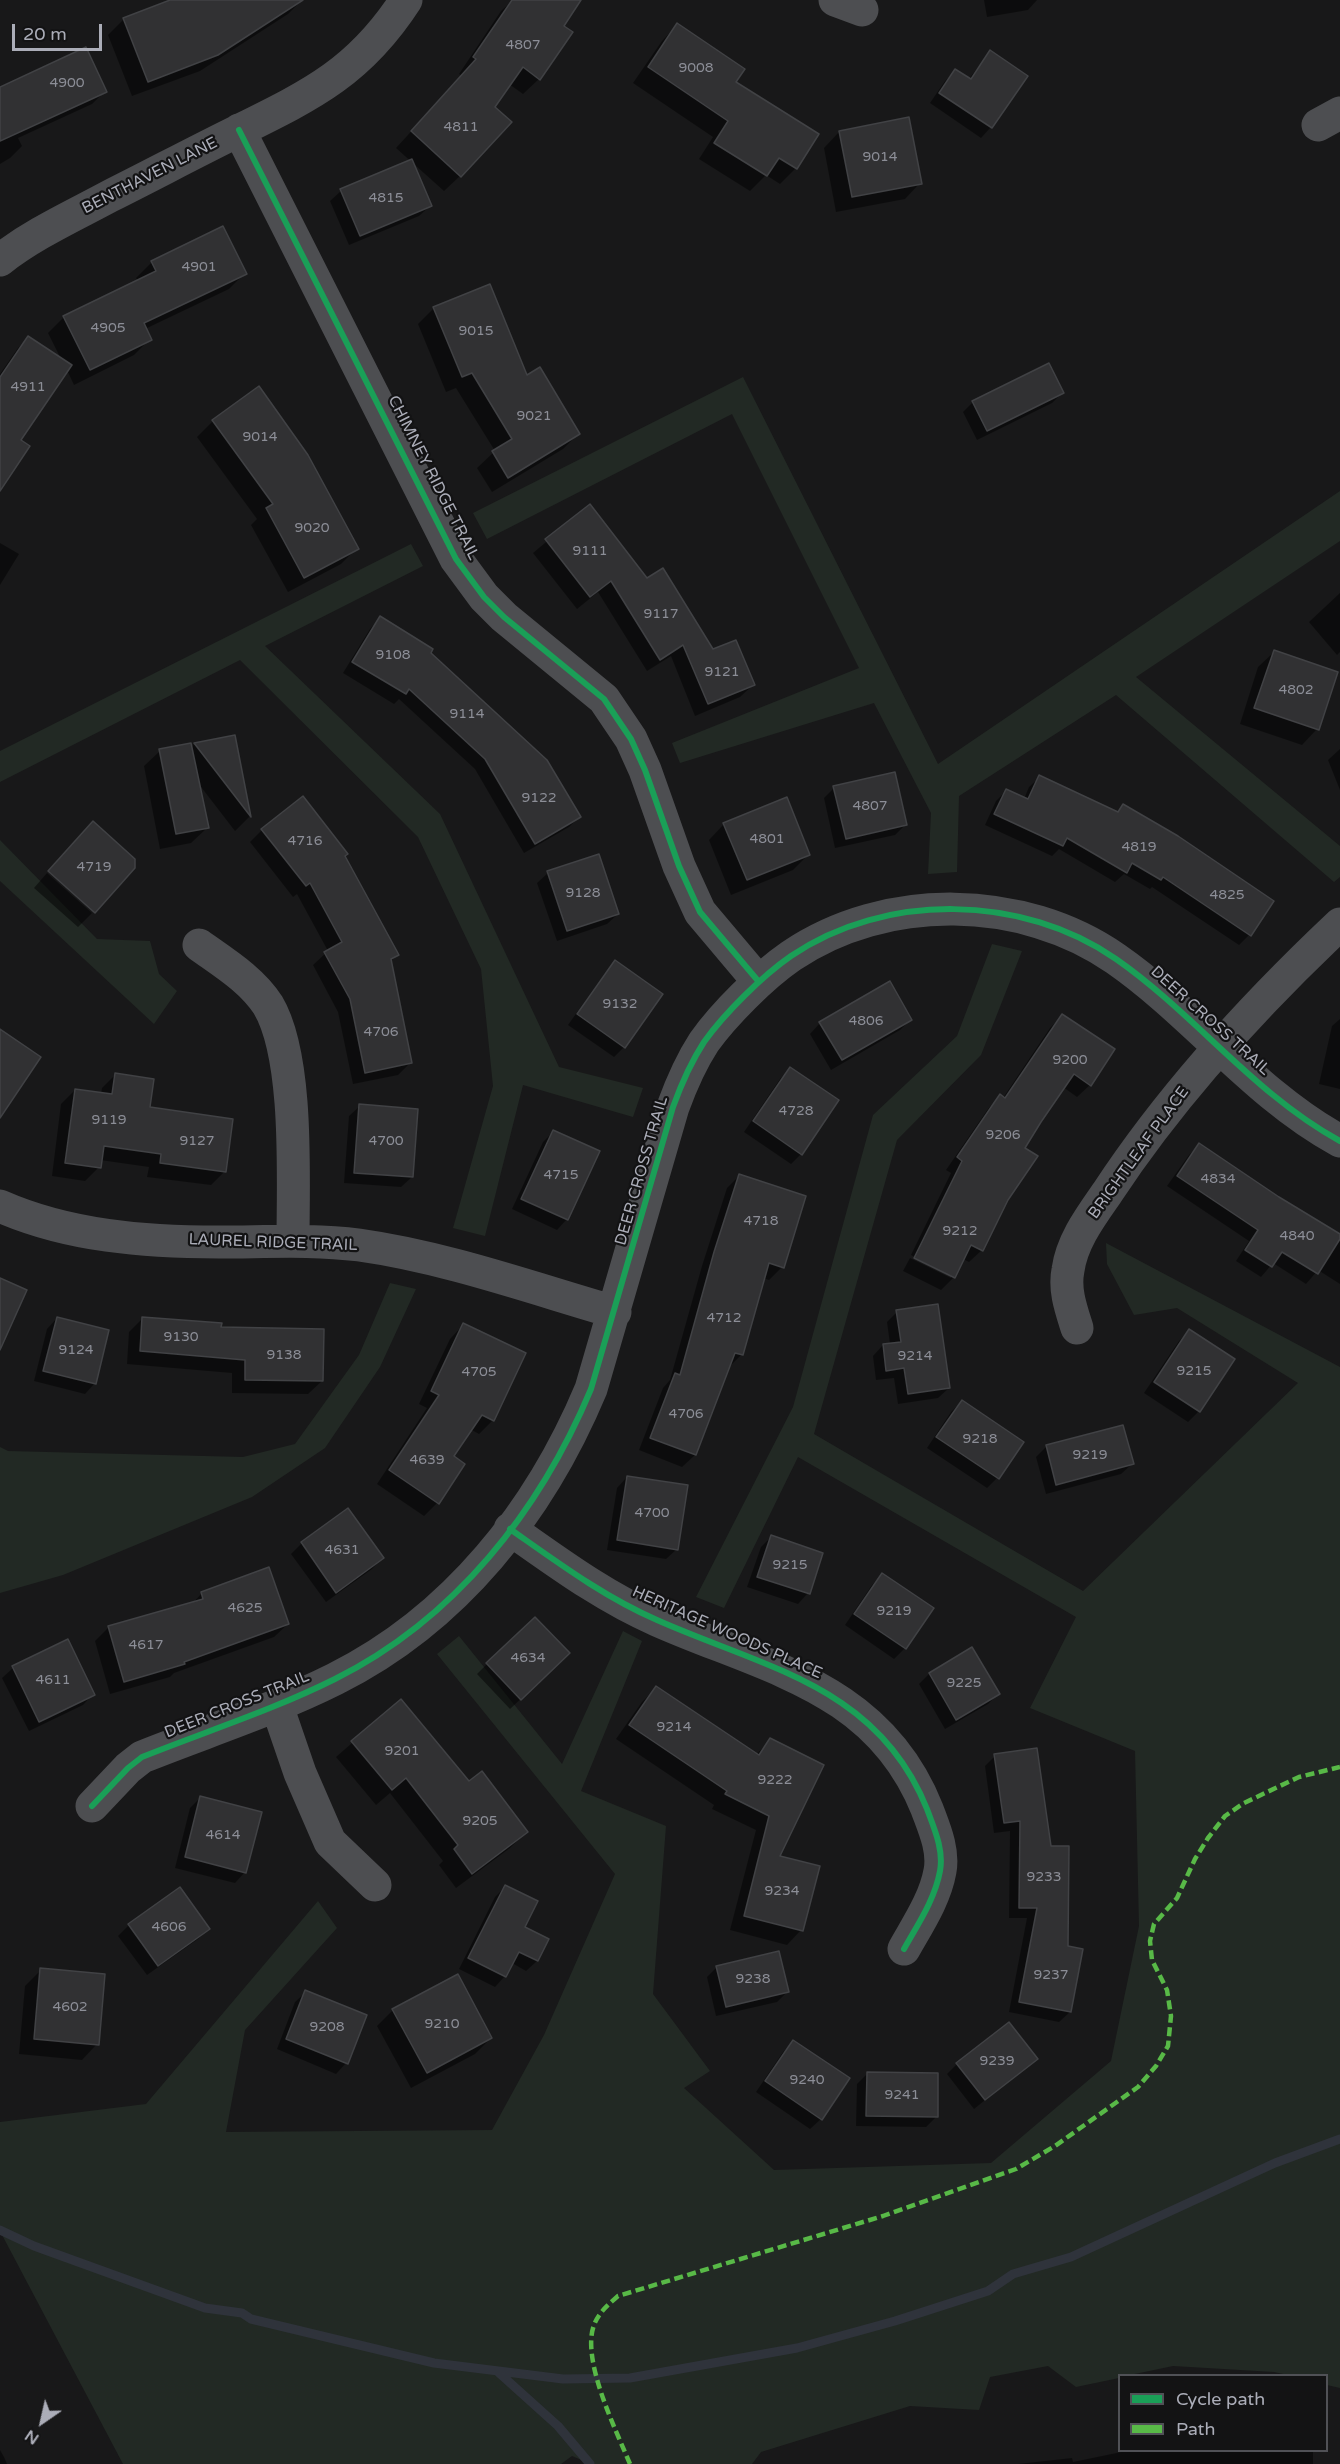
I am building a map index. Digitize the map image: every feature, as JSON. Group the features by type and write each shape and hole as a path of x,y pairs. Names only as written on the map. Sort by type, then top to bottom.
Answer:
{"street":[{"name":"BENTHAVEN LANE","path":"0,260 54,225 328,84 367,51 394,19 406,0"},
{"name":"CHIMNEY RIDGE TRAIL","path":"239,130 456,558 484,597 504,617 604,699 631,739 645,770 679,866 700,912 759,982"},
{"name":"DEER CROSS TRAIL","path":"92,1806 128,1768 142,1757 277,1707 337,1678 390,1648 466,1584 489,1559 546,1479 576,1424 591,1389 682,1083 704,1042 759,982 791,956 837,932 869,920 920,911 962,909 989,911 1023,918 1066,932 1115,958 1143,979 1279,1101 1314,1127 1340,1141"},
{"name":"BRIGHTLEAF PLACE","path":"1077,1328 1066,1285 1068,1269 1084,1228 1117,1177 1170,1105 1285,976 1340,924"},
{"path":"200,945 249,980 268,1006 277,1026 287,1062 293,1152 293,1241"},
{"name":"LAUREL RIDGE TRAIL","path":"0,1206 65,1227 119,1237 216,1242 293,1241 358,1245 421,1257 615,1311"},
{"name":"HERITAGE WOODS PLACE","path":"510,1529 611,1597 655,1620 806,1680 842,1702 873,1727 894,1752 921,1796 935,1829 941,1854 934,1894 904,1949"},
{"path":"277,1707 300,1773 330,1842 375,1885"}],"shaded area":[{"path":"743,377 938,764 1340,491 1340,541 1136,677 1340,846 1340,877 1334,882 1116,695 959,796 957,872 928,874 931,813 874,703 680,763 672,743 859,668 732,414 487,539 473,513"},
{"path":"411,544 423,566 265,646 440,814 559,1067 643,1088 633,1117 523,1085 485,1236 453,1228 493,1086 481,969 418,837 240,660 0,782 0,751"},
{"path":"0,840 97,939 150,941 159,974 177,991 154,1024 0,881"},
{"path":"992,944 1022,951 981,1055 897,1140 814,1434 1083,1591 1298,1383 1177,1308 1134,1315 1107,1264 1106,1243 1340,1367 1340,2388 1328,2385 1328,2374 1283,2374 1173,2366 1135,2374 1118,2374 1118,2378 1076,2387 1048,2366 990,2377 979,2410 910,2406 761,2452 752,2464 591,2464 572,2456 561,2464 123,2464 0,2231 0,2122 146,2104 318,1901 337,1928 245,2030 226,2132 492,2130 544,2035 615,1874 437,1654 459,1636 562,1764 623,1631 642,1641 581,1791 666,1826 653,1994 710,2071 684,2088 774,2170 991,2163 1111,2061 1139,1926 1135,1751 1030,1708 1076,1617 798,1457 724,1608 696,1597 793,1407 873,1115 957,1036"},
{"path":"390,1283 416,1289 380,1367 325,1448 252,1497 63,1575 0,1593 0,1447 8,1451 243,1457 295,1444 359,1355"}],"building":[{"path":"170,0 303,0 218,55 148,82 123,18"},
{"path":"512,0 581,0 564,26 573,32 540,80 523,67 495,107 512,122 461,177 411,131 476,59 473,57"},
{"path":"677,23 745,69 736,82 819,134 797,169 779,158 767,176 714,143 728,121 648,67"},
{"path":"86,47 107,92 0,141 0,87"},
{"path":"990,50 1028,76 992,128 939,93 955,69 971,79"},
{"path":"909,117 922,184 852,197 839,131"},
{"path":"412,159 432,206 360,236 340,189"},
{"path":"223,226 247,274 144,323 152,340 90,370 63,316 156,271 151,261"},
{"path":"490,284 527,375 540,367 580,434 508,478 492,451 512,439 472,373 462,377 433,307"},
{"path":"28,336 72,365 21,440 30,446 0,491 0,377"},
{"path":"1049,363 1064,393 987,431 972,401"},
{"path":"259,386 308,455 359,549 304,578 266,508 273,504 212,420"},
{"path":"590,504 647,578 663,568 713,649 736,640 755,685 708,704 683,645 660,660 611,581 590,597 545,539"},
{"path":"380,616 433,649 431,653 547,760 581,817 535,844 485,759 409,689 406,694 352,662"},
{"path":"1274,650 1338,672 1319,730 1254,708"},
{"path":"235,735 251,817 194,743"},
{"path":"191,743 209,828 176,834 159,749"},
{"path":"895,772 907,825 846,839 833,786"},
{"path":"1039,775 1118,812 1123,804 1178,836 1274,901 1251,936 1163,877 1161,880 1132,863 1127,873 1067,838 1063,846 994,814 1006,789 1028,799"},
{"path":"303,796 348,854 345,856 399,955 391,959 412,1063 365,1073 350,999 324,952 342,942 310,883 306,886 261,829"},
{"path":"787,797 810,855 747,880 723,823"},
{"path":"93,821 135,859 135,868 95,913 48,871"},
{"path":"599,854 619,914 567,931 547,871"},
{"path":"615,960 663,994 625,1048 577,1014"},
{"path":"890,981 912,1020 842,1060 819,1022"},
{"path":"1062,1014 1115,1049 1091,1086 1074,1074 1041,1122 1025,1148 1038,1156 1008,1200 983,1251 971,1245 955,1278 914,1258 962,1161 957,1157 1000,1094 1005,1098"},
{"path":"0,1029 41,1057 0,1118"},
{"path":"790,1067 839,1100 802,1155 753,1121"},
{"path":"115,1073 154,1079 150,1107 233,1119 226,1172 160,1163 161,1154 104,1146 101,1168 65,1163 75,1089 112,1094"},
{"path":"359,1104 418,1109 413,1177 354,1173"},
{"path":"553,1130 600,1151 568,1220 521,1199"},
{"path":"1199,1143 1279,1197 1340,1234 1340,1239 1318,1274 1282,1252 1272,1267 1245,1250 1258,1230 1177,1176"},
{"path":"739,1174 806,1196 784,1268 769,1263 743,1355 735,1353 696,1455 650,1438 675,1373 680,1375 714,1252"},
{"path":"0,1278 27,1290 0,1350"},
{"path":"938,1304 950,1388 908,1394 904,1368 886,1371 883,1344 901,1342 896,1310"},
{"path":"57,1317 109,1330 96,1384 43,1371"},
{"path":"142,1317 222,1323 221,1327 324,1329 323,1381 245,1380 245,1360 140,1351"},
{"path":"463,1323 526,1353 494,1421 482,1415 454,1456 465,1464 439,1504 389,1470 439,1395 431,1391"},
{"path":"1189,1329 1235,1359 1200,1412 1154,1382"},
{"path":"962,1400 1024,1442 999,1479 936,1437"},
{"path":"1123,1425 1134,1464 1056,1485 1046,1445"},
{"path":"627,1476 688,1485 678,1550 617,1540"},
{"path":"348,1508 384,1558 336,1593 301,1542"},
{"path":"771,1535 823,1553 810,1594 757,1577"},
{"path":"269,1567 289,1624 184,1662 185,1664 124,1682 108,1626 203,1599 201,1592"},
{"path":"882,1573 934,1608 906,1649 854,1614"},
{"path":"535,1617 570,1653 521,1700 486,1663"},
{"path":"68,1639 95,1695 39,1722 12,1666"},
{"path":"972,1647 1000,1694 956,1720 929,1673"},
{"path":"656,1686 759,1755 770,1738 824,1765 780,1856 820,1866 803,1931 744,1916 769,1816 725,1794 727,1791 629,1725"},
{"path":"401,1699 469,1781 482,1771 528,1832 472,1874 454,1849 458,1845 406,1778 392,1790 351,1741"},
{"path":"1037,1748 1051,1846 1069,1846 1068,1946 1083,1949 1071,2012 1019,2002 1037,1908 1019,1908 1020,1821 1004,1823 994,1754"},
{"path":"200,1796 262,1812 246,1873 185,1857"},
{"path":"505,1885 538,1901 525,1927 549,1939 538,1961 519,1952 506,1977 468,1958"},
{"path":"180,1887 210,1929 158,1966 128,1924"},
{"path":"779,1951 789,1992 726,2007 716,1966"},
{"path":"40,1968 105,1974 99,2045 34,2039"},
{"path":"458,1974 492,2038 427,2073 392,2009"},
{"path":"305,1990 367,2015 348,2064 286,2039"},
{"path":"1009,2022 1038,2059 985,2100 956,2063"},
{"path":"793,2040 850,2078 822,2120 765,2081"},
{"path":"867,2072 938,2073 938,2117 866,2116"}],"waterway":[{"path":"0,2230 34,2246 205,2308 242,2313 251,2319 434,2363 563,2379 630,2378 797,2348 895,2321 988,2291 1013,2274 1071,2257 1275,2163 1340,2139"},
{"path":"498,2372 558,2426 590,2464"}],"marked path":[{"path":"630,2464 602,2395 592,2357 591,2340 594,2325 607,2306 618,2296 883,2216 1016,2169 1055,2146 1138,2087 1156,2066 1168,2046 1171,2016 1167,1990 1152,1960 1150,1941 1154,1924 1177,1898 1195,1859 1208,1838 1225,1816 1244,1803 1299,1777 1340,1767"}],"cycle path":[{"path":"239,130 456,559 484,597 504,617 604,699 631,739 645,770 679,866 700,912 759,982"},
{"path":"92,1806 128,1768 142,1757 288,1701 335,1679 378,1654 418,1626 455,1593 489,1557 519,1519 546,1477 591,1389 673,1107 695,1058 704,1042 744,996 791,956 828,935 868,920 911,912 954,909 997,913 1039,922 1079,938 1116,959 1145,981 1280,1100 1309,1122 1340,1141"},
{"path":"510,1529 618,1601 657,1620 777,1668 814,1686 849,1708 879,1734 906,1768 927,1809 941,1855 938,1881 904,1949"}]}
